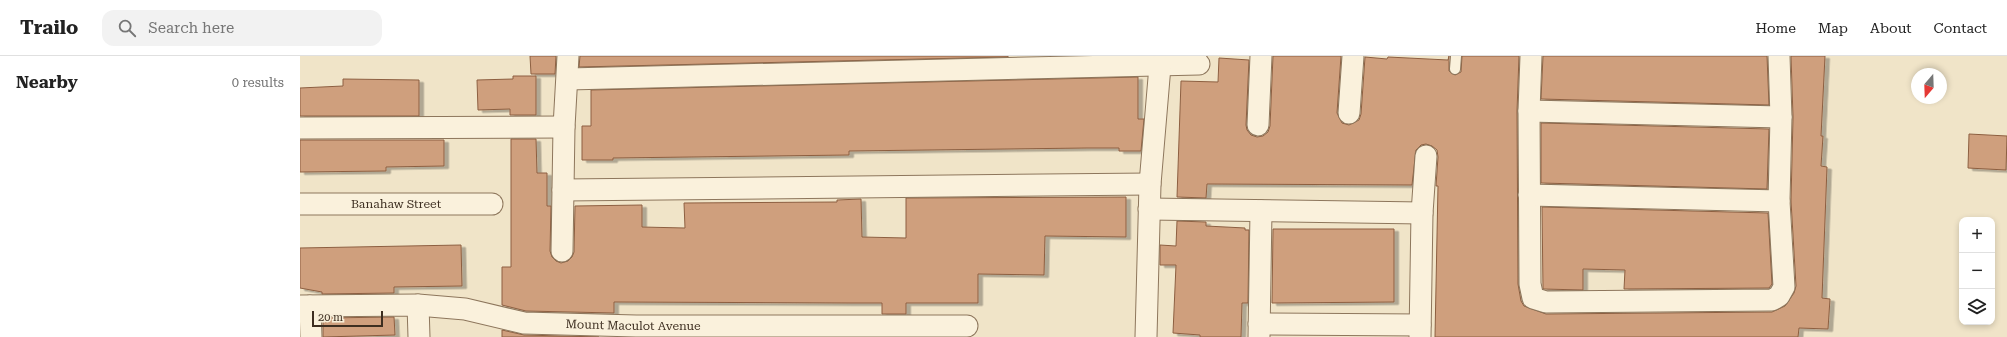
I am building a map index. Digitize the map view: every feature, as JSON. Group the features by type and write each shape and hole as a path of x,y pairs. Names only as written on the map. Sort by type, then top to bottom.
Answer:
{"street":[{"path":"562,251 564,127 568,79 568,56"},
{"path":"1258,125 1261,56"},
{"path":"1349,113 1353,56"},
{"path":"1531,56 1529,111 1530,284 1533,298 1546,302 1772,300 1779,296 1784,288 1779,201 1781,117 1779,56"},
{"path":"568,79 1199,64"},
{"path":"1146,337 1150,184 1160,66"},
{"path":"1529,111 1781,117"},
{"path":"300,128 564,127"},
{"path":"1261,211 1259,331 1420,331 1422,213 1426,156"},
{"path":"563,190 1150,184"},
{"path":"1529,195 1779,201"},
{"name":"Banahaw Street","path":"300,204 492,204"},
{"path":"1149,209 1422,213"},
{"path":"418,305 419,337"},
{"name":"Mount Maculot Avenue","path":"305,306 418,305 466,309 524,330 636,332 926,331 967,326"},
{"path":"305,306 311,337"}],"lane":[{"path":"1455,69 1456,56"}],"building":[{"path":"530,56 556,56 555,74 531,74"},
{"path":"580,56 1008,56 1008,57 579,67"},
{"path":"1273,56 1341,56 1337,113 1342,123 1349,125 1359,120 1361,114 1365,57 1387,59 1388,57 1448,60 1449,56 1449,71 1455,75 1461,72 1462,56 1519,56 1517,111 1518,284 1521,301 1524,306 1546,314 1772,312 1785,306 1794,293 1796,286 1791,201 1793,117 1791,56 1825,56 1821,166 1827,167 1822,298 1830,299 1828,329 1799,328 1798,337 1435,337 1438,186 1436,186 1438,157 1437,150 1432,146 1426,144 1421,145 1416,150 1412,185 1207,184 1206,198 1177,197 1181,81 1218,82 1219,58 1249,60 1246,125 1247,130 1251,135 1257,137 1263,136 1268,132 1270,126"},
{"path":"1543,56 1767,56 1769,105 1541,99"},
{"path":"513,76 536,76 536,115 510,115 510,109 478,110 477,80 513,79"},
{"path":"1138,77 1138,119 1144,119 1141,151 1119,151 1119,148 1087,148 849,151 849,155 613,158 613,160 582,160 582,126 591,126 591,90"},
{"path":"343,79 419,80 419,116 300,116 300,88 343,86"},
{"path":"1541,123 1769,129 1767,189 1541,183"},
{"path":"1969,134 2007,136 2006,170 1968,168"},
{"path":"511,139 536,139 537,173 547,173 547,206 551,206 550,251 552,257 561,263 568,261 574,252 575,206 642,205 642,227 685,228 684,203 837,202 837,200 861,199 862,237 906,238 906,198 1126,197 1126,237 1045,236 1044,275 978,274 978,303 906,303 906,314 882,314 882,303 614,302 614,313 526,311 502,305 502,267 511,267"},
{"path":"300,140 444,140 444,166 386,167 386,171 300,172"},
{"path":"1542,207 1768,213 1772,284 1769,288 1624,289 1625,270 1583,269 1583,290 1543,289"},
{"path":"1177,221 1206,222 1206,226 1245,228 1245,230 1249,230 1248,303 1242,303 1241,337 1200,337 1200,335 1173,333 1176,265 1160,265 1160,245 1176,246"},
{"path":"1273,229 1394,229 1394,302 1272,303"},
{"path":"461,245 462,286 394,287 394,293 322,294 322,292 300,288 300,248"},
{"path":"394,317 395,335 323,337 323,318"},
{"path":"502,330 524,335 599,337 502,337"}]}
